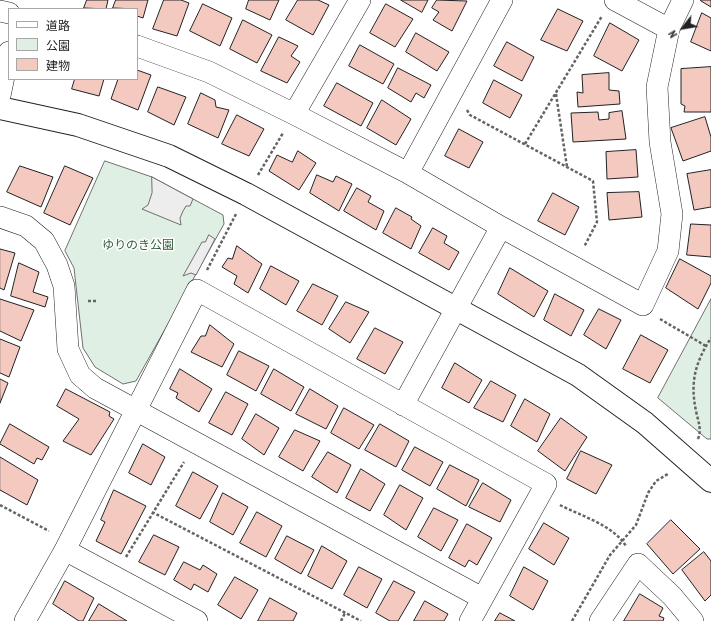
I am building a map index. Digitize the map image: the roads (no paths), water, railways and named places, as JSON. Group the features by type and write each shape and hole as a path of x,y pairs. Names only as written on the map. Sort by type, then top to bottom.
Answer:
{"street":[{"path":"294,114 360,0"},
{"path":"408,173 502,0"},
{"path":"138,46 209,72 294,114 408,173 501,227 643,304 668,251 672,214 660,142 657,87 669,29 683,0"},
{"path":"609,7 669,29"},
{"path":"0,96 8,57"},
{"path":"0,108 78,125 155,151 169,156 246,194 578,375 645,423 685,457 709,474"},
{"path":"0,217 26,226 44,241 57,265 64,286 68,350 80,375 95,388 482,598"},
{"path":"403,405 501,227"},
{"path":"25,621 65,550 197,290 546,484 470,621"},
{"path":"65,550 197,621"},
{"path":"600,621 638,564 672,596 693,621"}],"park label":[{"name":"ゆりのき公園","path":"138,246"}]}
